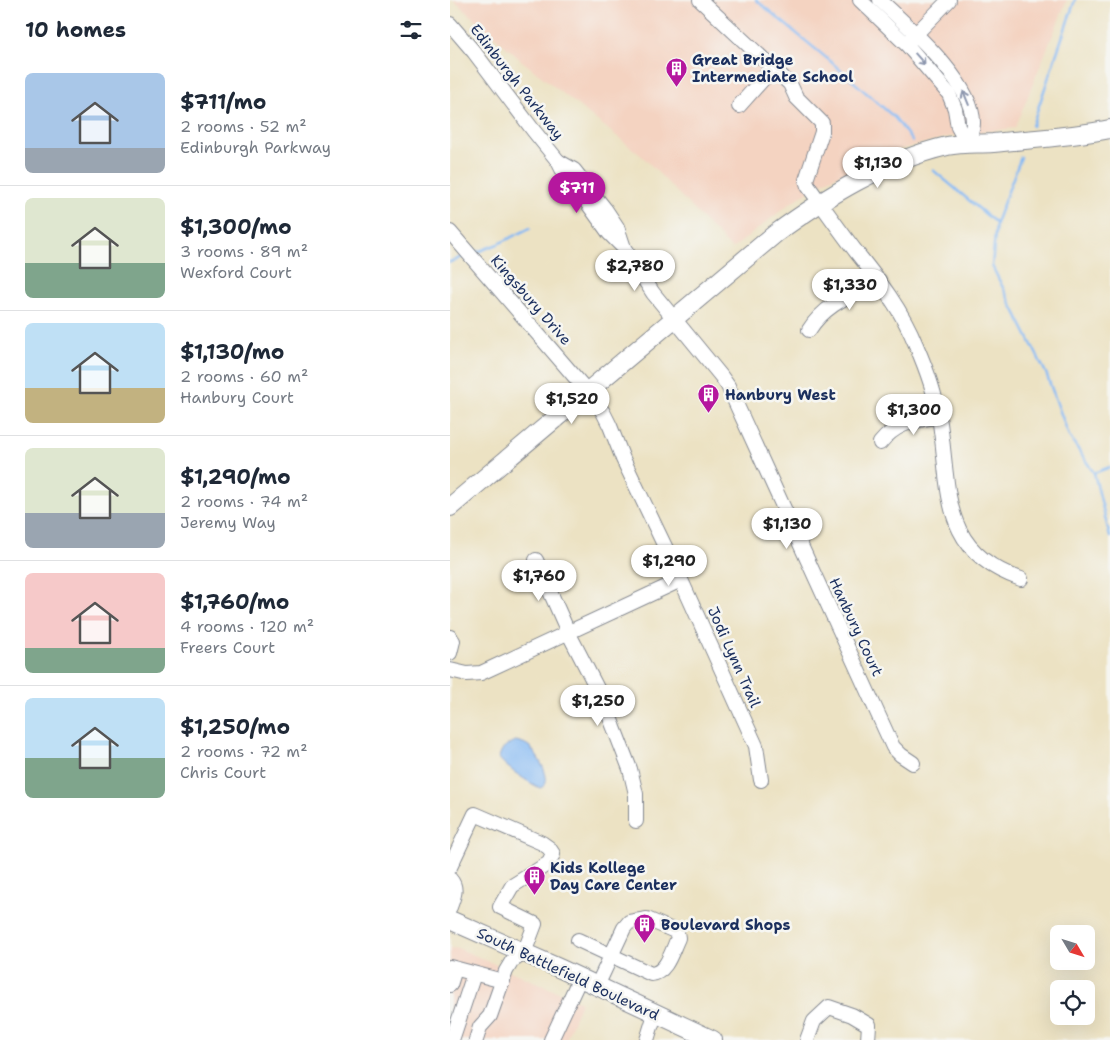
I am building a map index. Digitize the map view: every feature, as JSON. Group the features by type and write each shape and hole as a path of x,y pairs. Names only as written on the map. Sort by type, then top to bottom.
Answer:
{"main road":[{"path":"450,507 775,234 842,189 913,156 949,146 1061,137 1110,129"},
{"name":"South Battlefield Boulevard","path":"450,920 713,1040"}],"street":[{"path":"700,0 790,84 796,97 822,123 822,132 806,180 808,186 879,280 900,311 916,344 930,380 939,416 949,498 953,517 961,534 972,550 987,563 1003,573 1021,579"},
{"path":"860,0 911,39 955,78 968,101 973,123 968,145"},
{"path":"880,0 911,39 949,94 955,109 958,127 968,145"},
{"path":"911,39 947,1"},
{"name":"Edinburgh Parkway","path":"450,24 474,52 558,161 566,177 590,197 617,227 624,248 653,293 673,319"},
{"path":"738,106 773,68"},
{"path":"944,87 955,78"},
{"name":"Kingsbury Drive","path":"450,232 587,390"},
{"path":"808,330 818,316 830,306 879,280"},
{"name":"Hanbury Court","path":"673,319 728,386 893,747 912,763"},
{"name":"Jodi Lynn Trail","path":"587,390 603,412 610,426 623,459 681,580 756,746 761,780"},
{"path":"880,443 888,433 899,426 939,416"},
{"path":"536,560 568,632 604,702 630,769 636,794 636,821"},
{"path":"450,670 467,674 481,672 681,580"},
{"path":"450,636 453,641 450,653"},
{"path":"450,867 475,814 549,848 553,854 549,863 512,886 500,907 535,924 524,953 512,961 490,1016 480,1027 476,1040"},
{"path":"450,879 455,892 450,907"},
{"path":"578,940 611,955 651,974 662,970 678,938 677,932 647,920 629,922 624,928 611,955 597,986"},
{"path":"450,985 453,968 503,982"},
{"path":"452,1040 474,974"},
{"path":"551,1040 580,978"},
{"path":"807,1040 814,1021 829,1007 852,1015 869,1025 868,1040"},
{"path":"647,1040 655,1014"}],"shaded area":[{"path":"453,0 1067,0 1015,128 956,135 898,150 871,160 824,182 792,202 732,249 643,157 522,61"},
{"path":"450,949 460,949 581,1002 566,1040 450,1040"}],"water":[{"path":"515,741 530,747 544,769 546,781 540,788 524,779 499,758 504,747"}],"waterway":[{"path":"756,0 895,118 912,141"},
{"path":"1032,126 1075,0"},
{"path":"1021,157 996,223 992,266 1046,373 1069,436 1094,473 1110,537"},
{"path":"933,170 996,223"},
{"path":"477,252 530,228"},
{"path":"450,262 462,257"},
{"path":"1094,473 1110,467"}],"place":[{"name":"Great Bridge Intermediate School","path":"676,88"},
{"name":"Hanbury West","path":"709,414"},
{"name":"Kids Kollege Day Care Center","path":"534,896"},
{"name":"Boulevard Shops","path":"645,944"}]}
